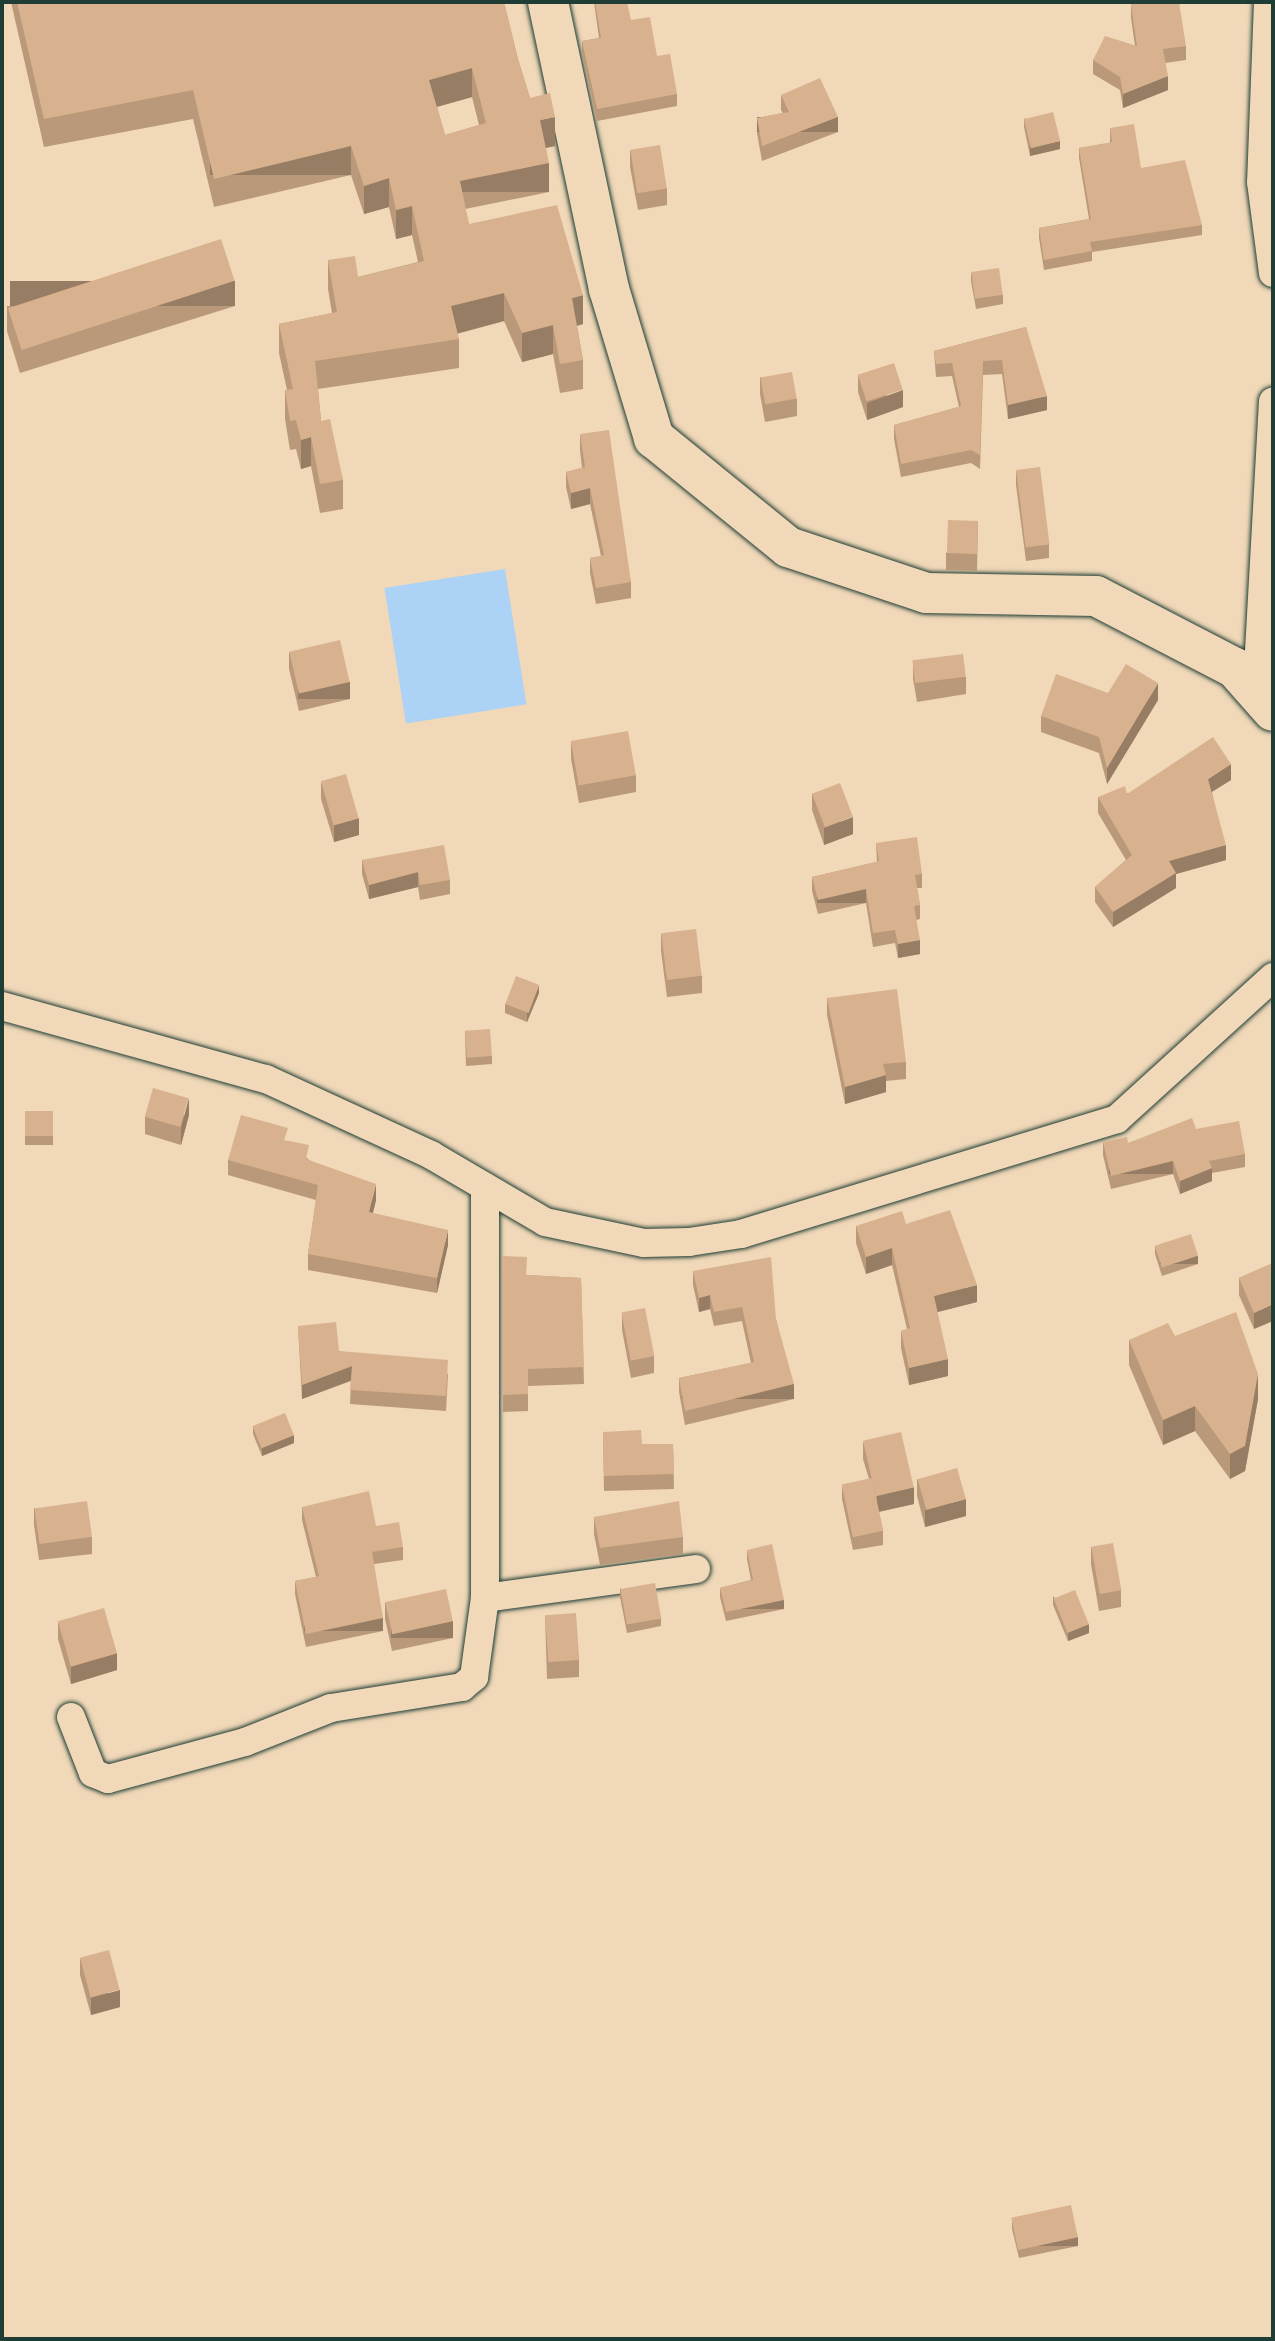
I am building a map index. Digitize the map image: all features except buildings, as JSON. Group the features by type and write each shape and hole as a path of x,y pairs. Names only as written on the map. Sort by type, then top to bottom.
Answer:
{"main road":[{"path":"548,2 609,289 654,438 788,547 926,593 1096,596 1265,699"}],"street":[{"path":"1268,2 1261,182 1273,273"},
{"path":"1265,699 1273,401"},
{"path":"2,1006 266,1079 485,1187 545,1222 644,1243 741,1234 1117,1119 1273,977"},
{"path":"71,1717 93,1773 108,1779 245,1742 331,1708 462,1687 474,1677 485,1598 485,1187"},
{"path":"485,1598 696,1569"}],"water":[{"path":"505,569 526,704 406,723 385,588"}]}
